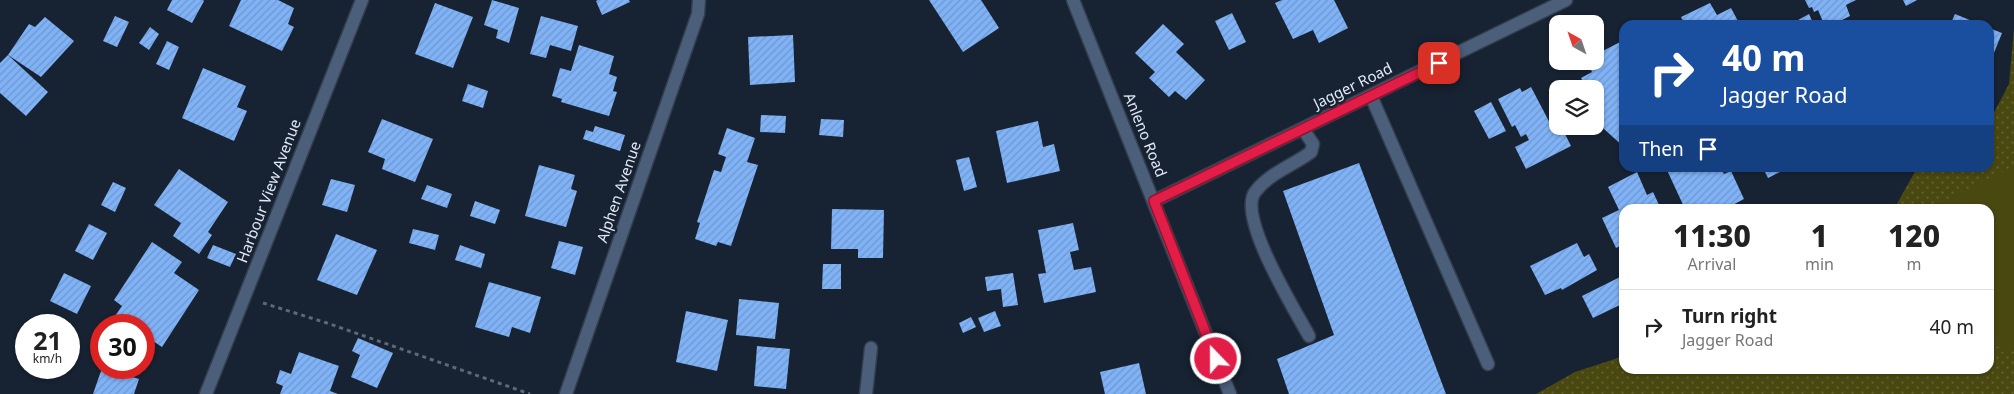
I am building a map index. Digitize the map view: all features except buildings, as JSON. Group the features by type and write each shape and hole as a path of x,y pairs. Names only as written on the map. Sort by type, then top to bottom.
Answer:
{"street":[{"name":"Harbour View Avenue","path":"206,394 362,0"},
{"name":"Alphen Avenue","path":"566,394 698,14 699,0"},
{"name":"Anleno Road","path":"1073,0 1230,394"},
{"name":"Jagger Road","path":"1154,201 1566,0"},
{"path":"1371,96 1488,364"},
{"path":"1303,129 1312,144 1312,152 1265,182 1254,193 1251,204 1251,216 1259,240 1309,336"},
{"path":"866,394 871,348"}],"path":[{"path":"245,298 327,323 530,394"}],"shaded area":[{"path":"2014,28 2014,394 1536,394 1575,372 1619,358 1619,374 1994,374 1994,204 1897,204 1915,172 1994,172 1994,112 2009,84"},
{"path":"2014,166 2014,350 2004,354 1994,333 1994,204 1938,204"}],"route":[{"path":"1216,359 1154,201 1439,63"}]}
